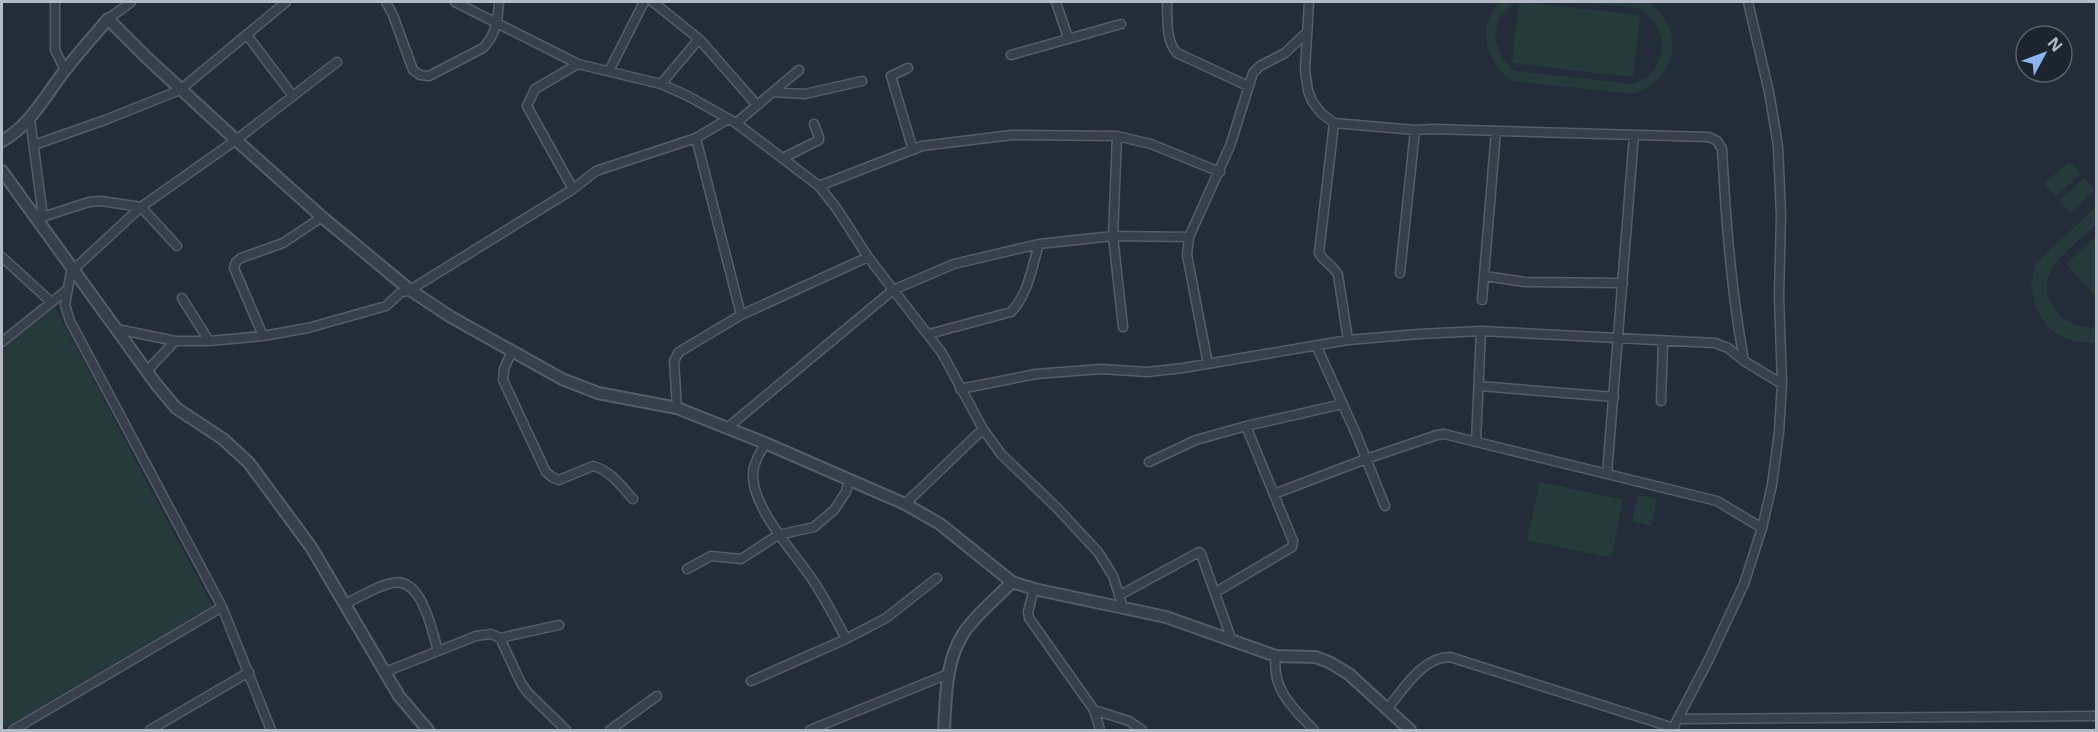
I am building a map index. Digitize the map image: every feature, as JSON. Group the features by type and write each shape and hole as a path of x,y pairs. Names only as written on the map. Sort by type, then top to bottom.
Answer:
{"street":[{"path":"55,2 55,50 65,70"},
{"path":"2,141 30,118 65,70 108,19 131,2"},
{"path":"34,145 180,90 286,2"},
{"path":"386,2 413,70 424,76 429,76 483,48 489,42 498,22 499,2"},
{"path":"455,2 578,64 661,84 688,96 732,121 819,186 868,257 942,353 982,429 1001,454 1056,507 1098,552 1113,576 1123,607"},
{"path":"609,71 644,2"},
{"path":"653,2 699,39 758,105"},
{"path":"1056,2 1068,38"},
{"path":"1167,2 1169,39 1177,53 1248,86"},
{"path":"1309,2 1305,70 1308,91 1321,113 1334,123 1415,130 1709,137 1720,144 1729,263 1744,361"},
{"path":"1675,726 1744,584 1762,528 1773,474 1782,384 1779,296 1781,215 1778,146 1769,92 1748,2"},
{"path":"108,19 180,90 322,218 410,290 510,357 598,393 677,408 765,443 905,504 940,524 1012,582 1034,589 1166,617 1276,656 1315,657 1329,662 1349,674 1410,730"},
{"path":"1011,55 1121,24"},
{"path":"1208,364 1187,255 1189,237 1230,147 1253,74 1260,66 1285,53 1307,32"},
{"path":"247,35 293,96"},
{"path":"661,84 699,39"},
{"path":"271,730 222,607 70,321 65,305 73,267 141,207 236,140 337,62"},
{"path":"573,189 527,106 536,89 578,64"},
{"path":"908,68 891,76 913,150"},
{"path":"117,329 175,340 209,341 263,336 308,328 386,306 400,293 410,290 573,189 596,171 696,138 732,121 758,105 799,70"},
{"path":"773,92 805,94 862,81"},
{"path":"30,118 39,218"},
{"path":"1334,123 1318,253 1338,275 1348,340"},
{"path":"783,158 819,140 814,124"},
{"path":"1400,273 1415,130"},
{"path":"1482,300 1496,131"},
{"path":"819,186 922,146 1012,135 1118,136 1151,144 1220,171"},
{"path":"1607,474 1634,135"},
{"path":"1118,136 1113,236 1123,327"},
{"path":"696,138 741,315"},
{"path":"2,171 39,218 147,371 176,408 223,439 249,463 311,547 403,701 428,730"},
{"path":"39,218 89,202 100,201 141,207 177,246"},
{"path":"263,336 234,268 236,262 241,258 283,243 322,218"},
{"path":"727,428 893,290 954,264 1039,244 1113,236 1189,237"},
{"path":"929,334 1011,312 1018,305 1026,290 1039,244"},
{"path":"2,256 51,302"},
{"path":"677,408 674,365 676,356 689,344 741,315 868,257"},
{"path":"1485,276 1525,282 1623,283"},
{"path":"2,342 68,289"},
{"path":"182,298 209,341"},
{"path":"960,389 1035,374 1101,369 1147,372 1348,340 1481,331 1715,343 1728,348 1744,361 1782,384"},
{"path":"1476,442 1481,331"},
{"path":"147,371 175,340"},
{"path":"1661,401 1663,341"},
{"path":"1316,345 1385,506"},
{"path":"510,357 504,369 503,380 546,472 559,480 593,466 606,471 633,499"},
{"path":"1479,386 1614,397"},
{"path":"1149,462 1196,440 1343,404"},
{"path":"1216,592 1292,547 1293,541 1246,426"},
{"path":"905,504 982,429"},
{"path":"1274,494 1366,459 1444,434 1717,501 1762,528"},
{"path":"765,443 752,474 759,498 778,535 813,580 846,639"},
{"path":"687,569 711,556 741,558 778,535 814,527 834,510 846,492 849,480"},
{"path":"1120,595 1197,552 1201,554 1216,592 1232,641"},
{"path":"751,681 846,639 886,618 937,578"},
{"path":"345,604 393,582 409,586 421,599 438,651"},
{"path":"944,730 951,659 964,632 1012,582"},
{"path":"1034,589 1028,612 1029,618 1094,710 1100,730"},
{"path":"13,730 222,607"},
{"path":"385,672 476,636 491,634 500,638 560,625"},
{"path":"500,638 528,693 566,730"},
{"path":"1276,656 1274,666 1278,688 1314,730"},
{"path":"1387,709 1422,668 1441,657 1450,657 1675,726 1789,719 2097,716"},
{"path":"150,730 249,672"},
{"path":"810,730 948,674"},
{"path":"610,730 657,696"},
{"path":"1094,710 1129,721 1142,730"},
{"path":"1789,719 1789,730"}],"green space":[{"path":"1499,2 1515,2 1499,18 1495,33 1501,56 1516,71 1633,84 1645,78 1654,69 1660,59 1661,36 1649,16 1638,8 1578,2 1648,2 1657,9 1670,30 1672,53 1662,74 1654,83 1632,94 1513,81 1496,65 1487,44 1488,22"},
{"path":"1519,2 1640,15 1633,77 1512,63"},
{"path":"2070,161 2081,174 2056,196 2044,184"},
{"path":"2084,178 2095,190 2070,213 2059,201"},
{"path":"2096,207 2096,225 2062,256 2053,267 2048,279 2047,290 2050,301 2063,318 2084,327 2096,327 2096,343 2075,342 2055,333 2046,325 2035,307 2031,285 2036,263"},
{"path":"2096,236 2096,297 2066,264"},
{"path":"55,307 212,606 6,727 2,721 2,350"},
{"path":"1540,482 1623,500 1611,558 1527,540"},
{"path":"1638,495 1657,499 1651,526 1632,521"}]}
